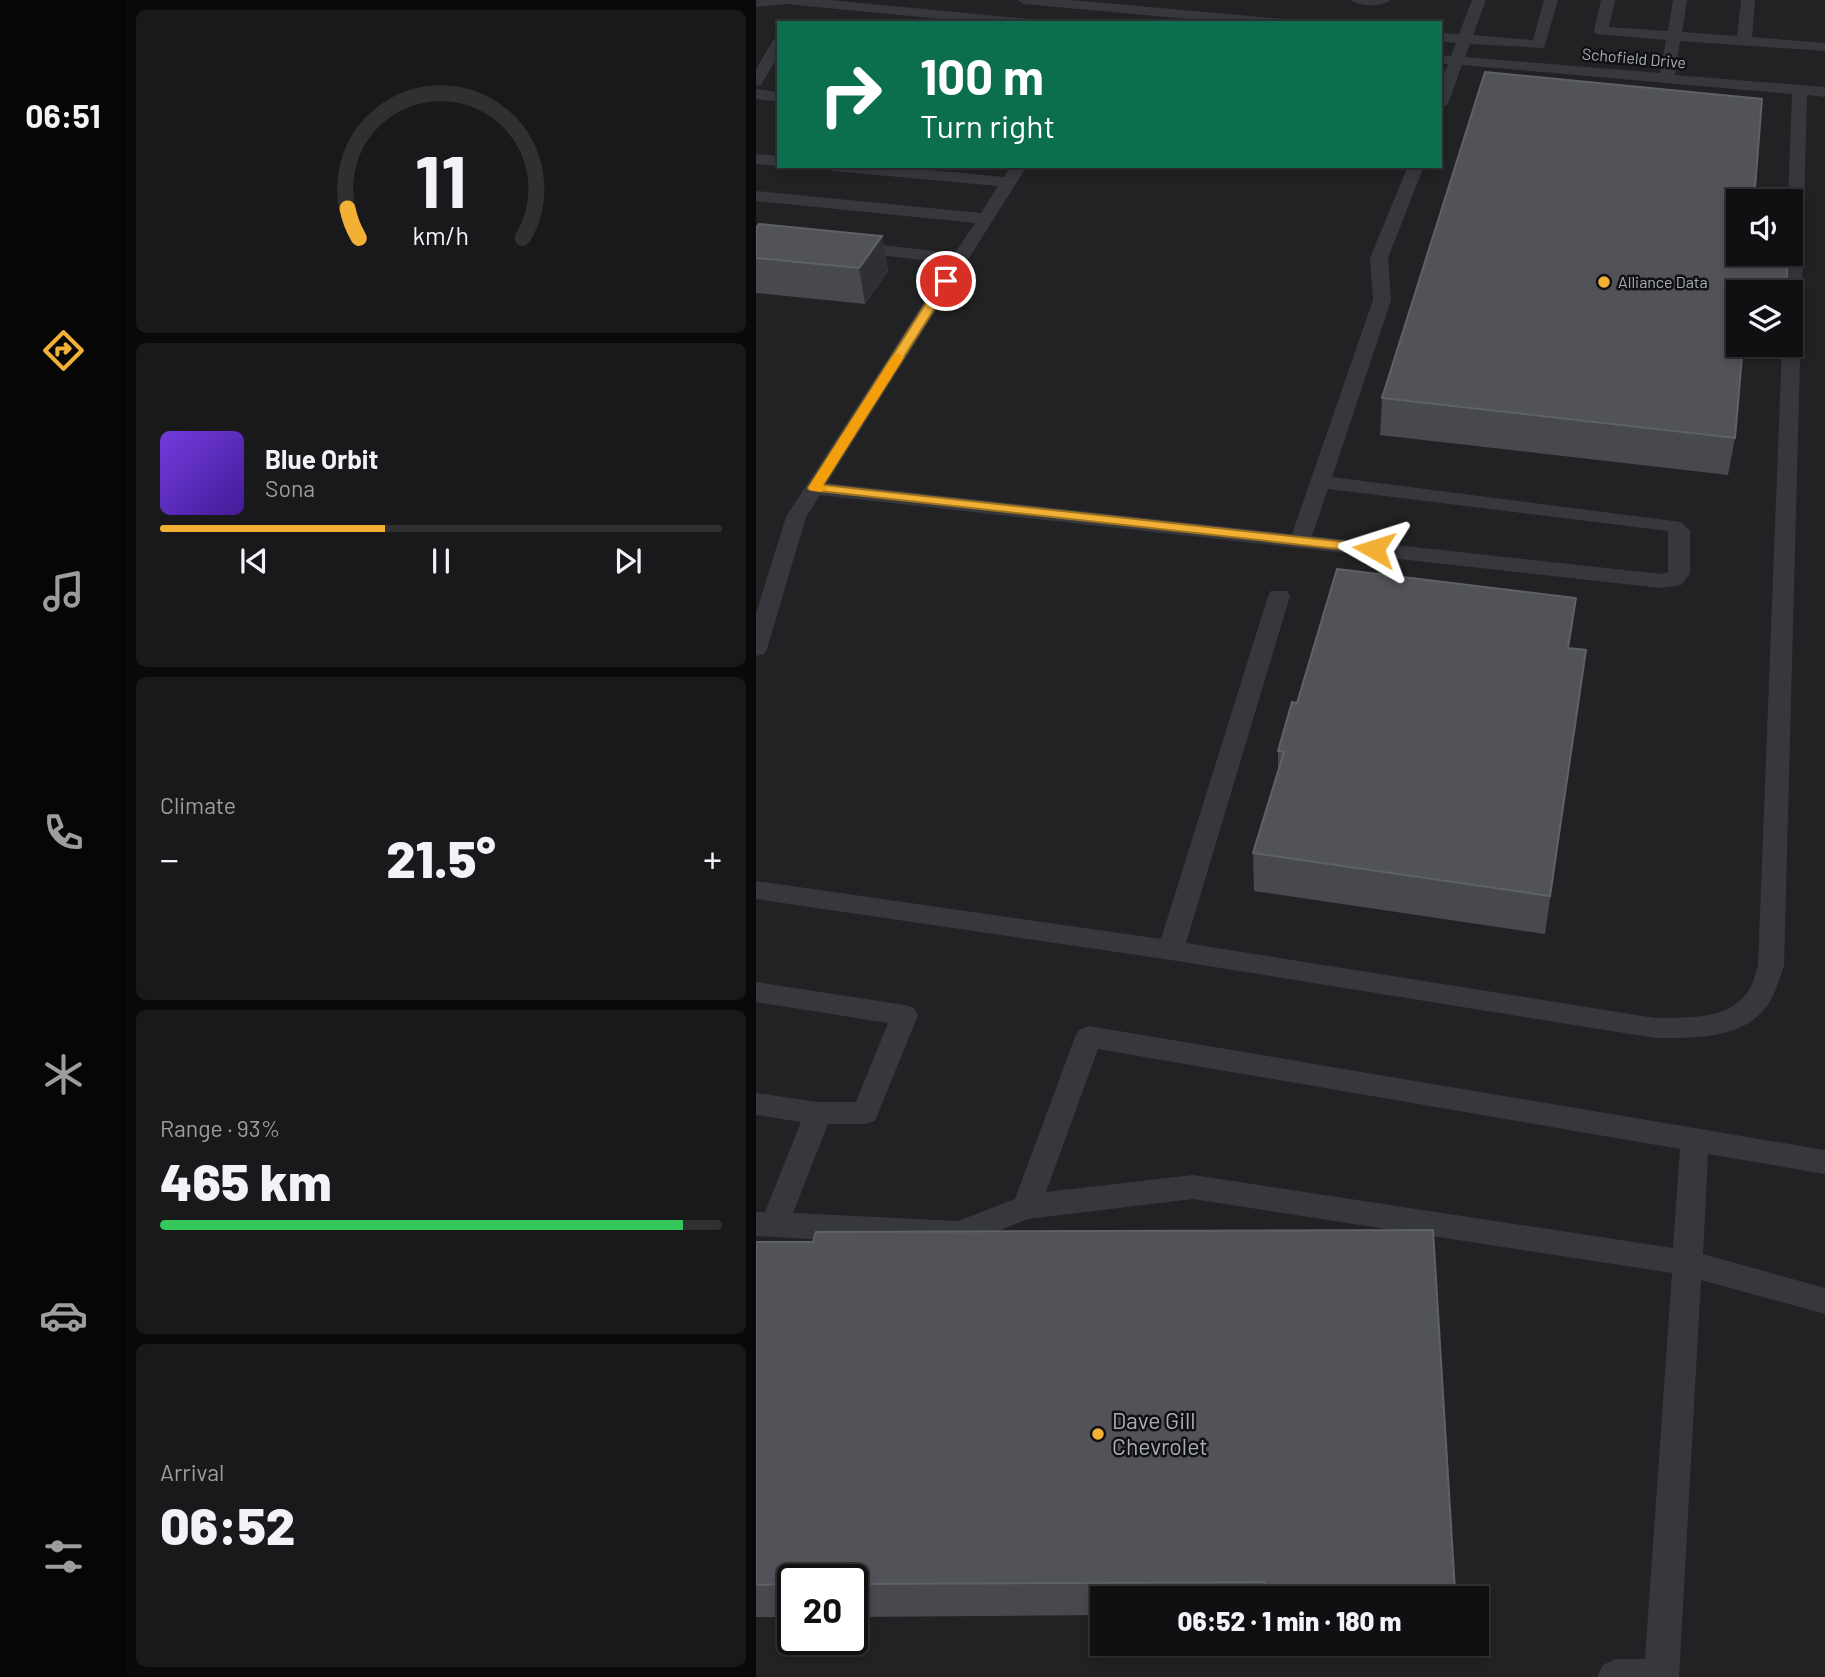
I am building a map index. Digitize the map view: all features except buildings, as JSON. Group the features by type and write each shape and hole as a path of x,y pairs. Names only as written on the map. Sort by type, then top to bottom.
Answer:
{"lane":[{"path":"1024,0 1174,18 1239,21"},
{"path":"1358,0 1384,0"},
{"path":"1442,99 1479,0"},
{"path":"1442,37 1539,45 1551,0"},
{"path":"1608,0 1601,31 1825,47"},
{"path":"1668,78 1680,0"},
{"path":"1744,41 1748,0"},
{"path":"756,3 786,1 984,21"},
{"path":"756,82 777,45"},
{"name":"Schofield Drive","path":"1442,59 1825,92"},
{"path":"756,890 1171,950 1655,1028 1704,1027 1735,1019 1758,998 1771,966 1800,90"},
{"path":"756,94 777,97"},
{"path":"756,159 777,161"},
{"path":"756,649 760,620 796,517 1014,174 878,168"},
{"path":"1300,542 1382,300 1379,258 1415,168"},
{"path":"756,196 986,219"},
{"path":"838,245 960,259"},
{"path":"815,488 1661,582 1673,580 1679,574 1680,531 1674,526 1320,482"},
{"path":"1171,950 1279,596"},
{"path":"756,992 905,1016 865,1112 818,1112 756,1104"},
{"path":"1026,1207 1089,1037 1825,1162"},
{"path":"818,1112 765,1225 959,1234 1026,1207 1193,1187 1687,1263 1825,1300"},
{"path":"1615,1677 1661,1677 1695,1140"}],"shaded area":[{"path":"756,0 1825,0 1825,1677 756,1677"}],"slow traffic":[{"path":"821,488 815,488 898,357"}],"place":[{"name":"Alliance Data","path":"1604,282"},
{"name":"Dave Gill Chevrolet","path":"1098,1434"}],"route":[{"path":"946,281 815,488 1374,549"}]}
